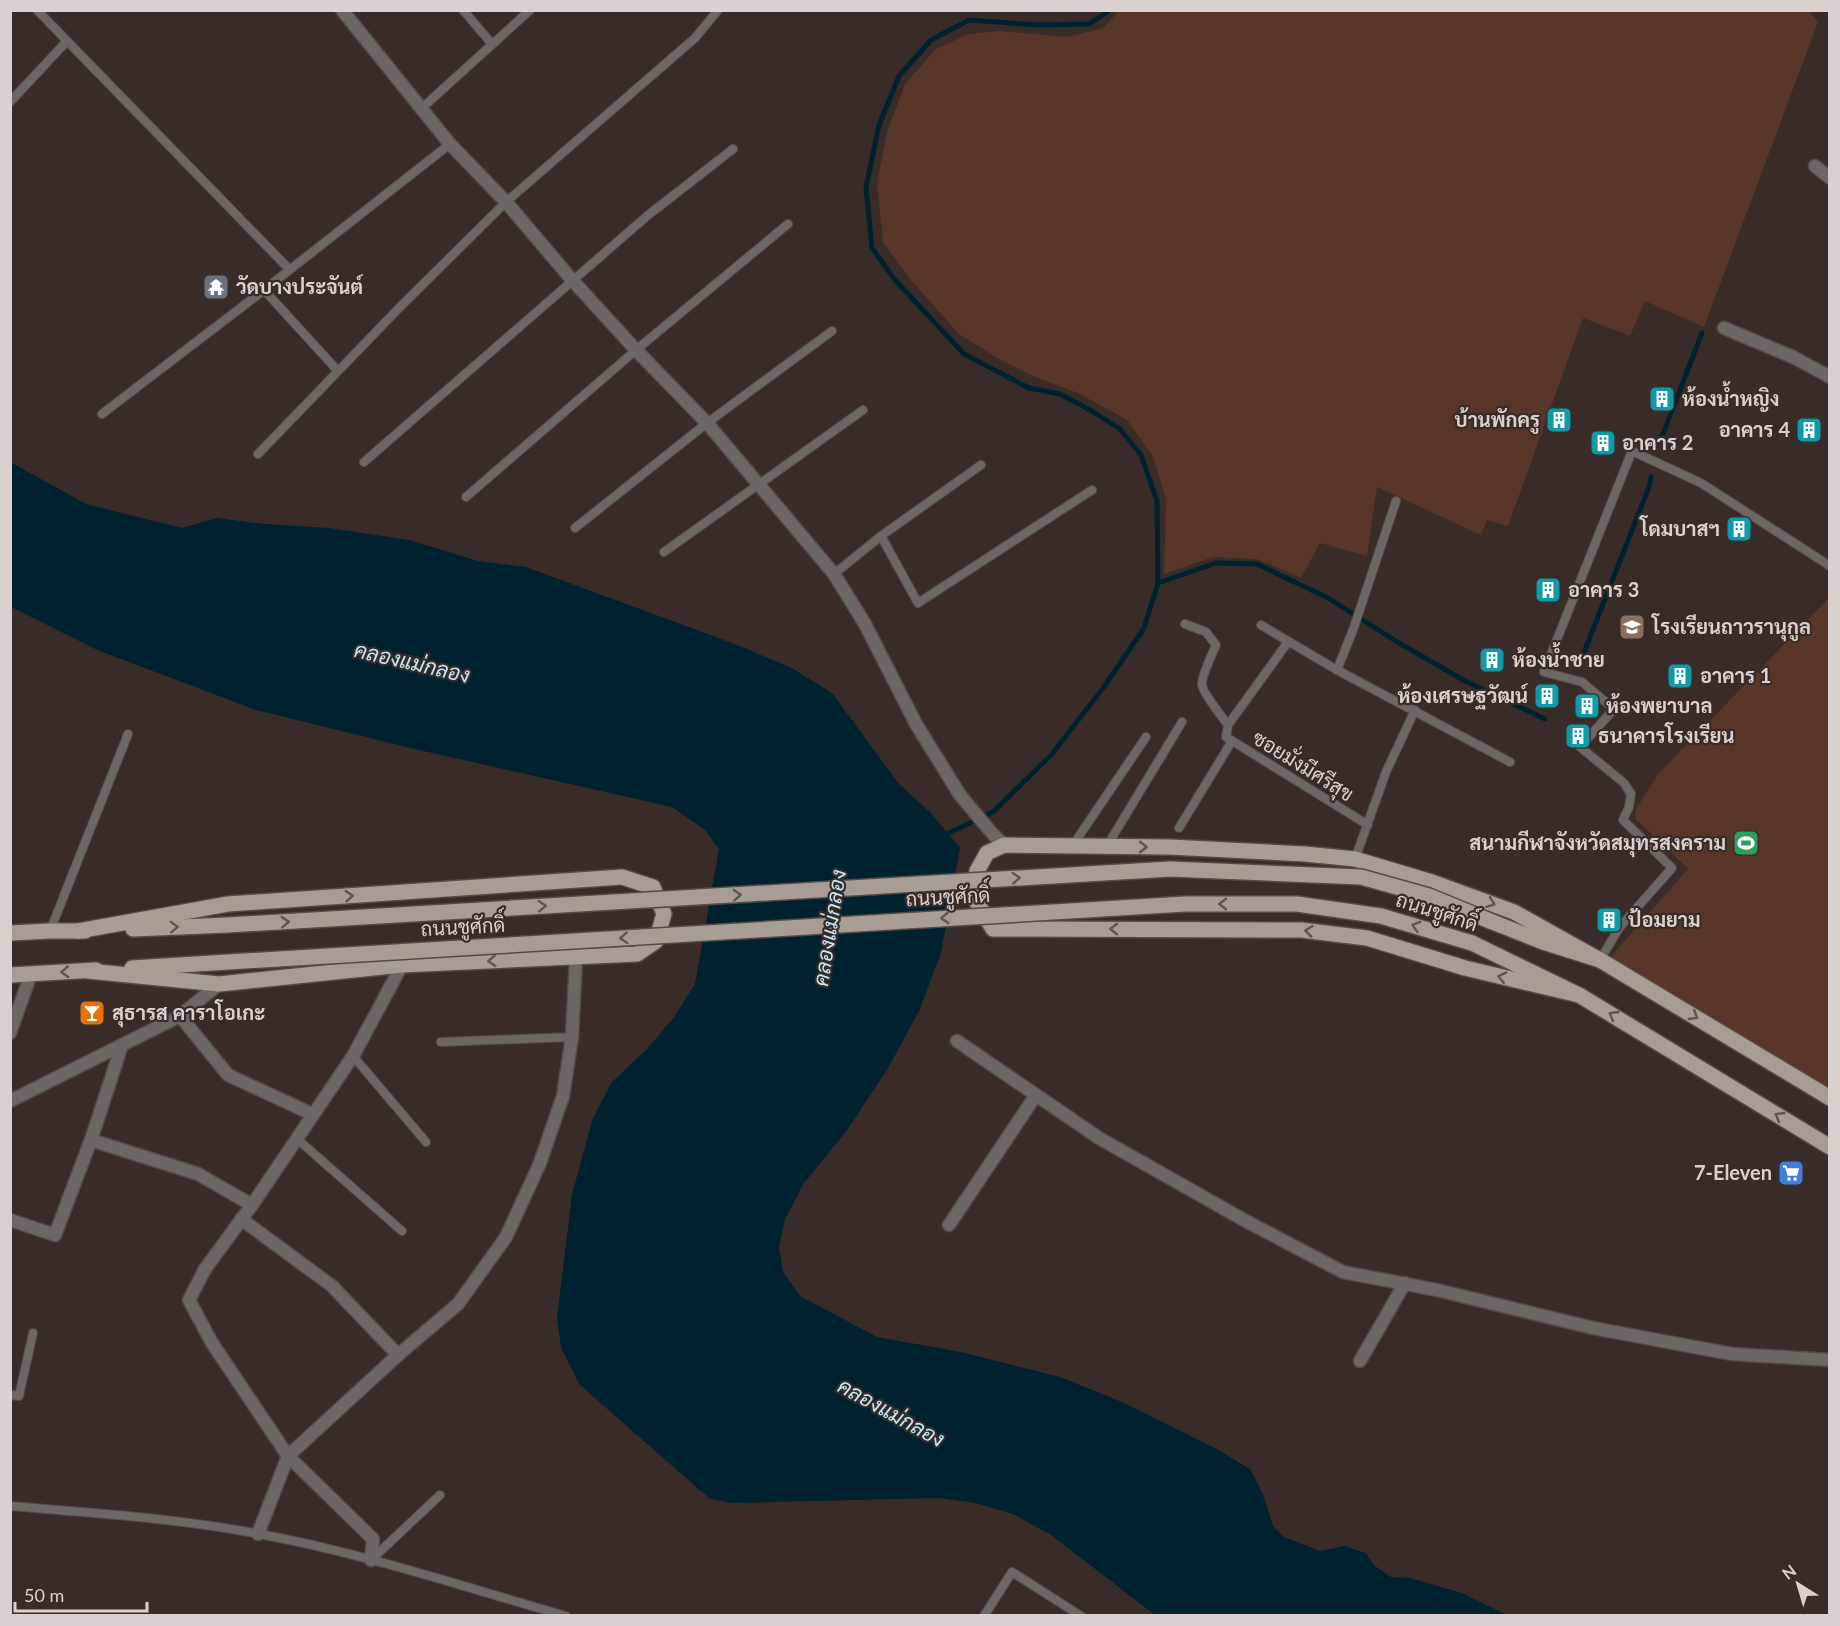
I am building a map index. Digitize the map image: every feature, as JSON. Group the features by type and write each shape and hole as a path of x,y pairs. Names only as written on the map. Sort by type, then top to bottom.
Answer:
{"main road":[{"path":"1579,995 1465,968 1367,938 1312,931 993,929 975,899 977,871 987,853 1004,845 1170,847 1355,859 1432,882 1514,912 1600,960"},
{"name":"ถนนชูศักดิ์","path":"10,933 226,925 1170,869 1361,877 1429,896 1543,942 1600,960 1830,1098"},
{"path":"78,931 228,904 622,877 653,887 664,914 656,940 637,954 402,965 219,984 88,971"},
{"name":"ถนนชูศักดิ์","path":"10,975 1185,904 1297,904 1381,916 1472,943 1579,995 1830,1147"}],"street":[{"path":"342,10 450,144 506,202 636,350 707,423 834,574 865,624 916,724 960,795 1004,845"},
{"path":"1815,166 1830,178"},
{"path":"1724,328 1793,357 1830,377"},
{"path":"258,1534 288,1456 398,1355 458,1304 506,1237 540,1163 563,1096 572,1037 576,957"},
{"path":"371,1560 373,1539 288,1456 212,1342 189,1300 205,1269 252,1205 353,1056 402,965"},
{"path":"10,1033 31,974"},
{"path":"10,1101 180,1016 219,984"},
{"path":"180,1016 228,1075 312,1114"},
{"path":"957,1041 1110,1144 1244,1221 1343,1272 1405,1283 1593,1328 1709,1349 1732,1353 1830,1360"},
{"path":"10,1220 55,1235 91,1140 122,1045"},
{"path":"948,1225 1036,1095"},
{"path":"91,1140 198,1174 252,1205"},
{"path":"241,1219 332,1286 398,1355"},
{"path":"1360,1361 1405,1283"}],"lane":[{"path":"37,10 290,270"},
{"path":"463,10 492,44"},
{"path":"422,108 530,10"},
{"path":"258,454 506,202 695,38 718,10"},
{"path":"10,102 67,41"},
{"path":"102,414 450,144"},
{"path":"364,462 647,216 733,149"},
{"path":"466,497 636,350 788,224"},
{"path":"264,290 338,371"},
{"path":"575,528 707,423 832,331"},
{"path":"664,552 863,411"},
{"path":"1600,960 1619,928 1672,868 1623,820 1629,807 1631,794 1624,783 1580,747 1614,709 1582,682 1544,672 1632,451 1701,483 1830,566"},
{"path":"834,574 881,536 981,465"},
{"path":"881,536 918,603 1092,490"},
{"path":"1337,670 1353,630 1396,501"},
{"path":"1185,624 1206,632 1216,645 1201,683 1204,693 1228,725"},
{"path":"1261,625 1337,670 1510,762"},
{"name":"ซอยมั่งมีศรีสุข","path":"1288,642 1228,725 1226,737 1368,825"},
{"name":"ซอยมั่งมีศรีสุข","path":"1355,859 1386,772 1415,710"},
{"path":"1106,847 1182,722"},
{"path":"50,931 128,734"},
{"path":"1072,846 1146,737"},
{"path":"1179,828 1232,741"},
{"path":"441,1042 572,1037"},
{"path":"353,1056 426,1142"},
{"path":"296,1138 402,1231"},
{"path":"10,1395 19,1396 33,1333"},
{"path":"371,1560 440,1495"},
{"path":"10,1506 131,1516 258,1534 371,1560 566,1616"},
{"path":"984,1616 1012,1572 1082,1616"}],"shaded area":[{"path":"1119,10 1807,10 1818,22 1704,327 1645,301 1630,336 1583,318 1508,526 1487,520 1481,535 1377,487 1367,556 1320,543 1301,578 1257,559 1213,557 1164,574 1166,500 1153,456 1127,420 1078,393 1035,377 999,359 959,334 910,279 883,242 877,183 887,132 905,84 936,49 969,34 998,31 1067,37 1104,28"},
{"name":"สนามกีฬาจังหวัดสมุทรสงคราม","path":"1829,598 1829,1099 1605,963 1688,869 1635,818 1636,809 1659,773"}],"water":[{"name":"คลองแม่กลอง","path":"10,462 86,504 182,528 217,518 329,528 409,540 478,561 526,567 732,643 790,667 832,693 899,784 931,813 960,848 941,953 919,1011 887,1070 848,1129 804,1183 785,1219 779,1247 783,1272 800,1296 877,1337 961,1352 1060,1377 1122,1402 1215,1448 1250,1469 1263,1494 1273,1526 1284,1537 1320,1551 1345,1546 1365,1553 1375,1566 1391,1577 1410,1578 1462,1593 1507,1615 1155,1615 1051,1535 1013,1514 975,1503 939,1498 732,1503 710,1499 580,1385 561,1348 557,1318 572,1194 593,1118 612,1082 647,1049 674,1017 695,984 719,849 705,830 672,807 419,750 256,710 97,650 11,607"}],"waterway":[{"path":"943,836 993,812 1051,755 1104,687 1144,628 1158,583 1157,501 1141,455 1120,429 1060,394 1029,388 964,354 895,280 872,248 866,187 879,125 899,76 931,40 969,20 1038,25 1089,24 1110,10"},
{"path":"1661,439 1702,333"},
{"path":"1579,665 1651,477"},
{"path":"1158,583 1216,563 1257,564 1328,598 1465,681 1545,719"}],"place":[{"name":"วัดบางประจันต์","path":"216,287"},
{"name":"ห้องน้ำหญิง","path":"1662,399"},
{"name":"บ้านพักครู","path":"1559,420"},
{"name":"อาคาร 4","path":"1809,430"},
{"name":"อาคาร 2","path":"1603,443"},
{"name":"โดมบาสฯ","path":"1739,529"},
{"name":"อาคาร 3","path":"1548,590"},
{"name":"โรงเรียนถาวรานุกูล","path":"1632,627"},
{"name":"ห้องน้ำชาย","path":"1492,660"},
{"name":"อาคาร 1","path":"1680,676"},
{"name":"ห้องเศรษฐวัฒน์","path":"1547,696"},
{"name":"ห้องพยาบาล","path":"1587,706"},
{"name":"ธนาคารโรงเรียน","path":"1578,736"},
{"name":"สนามกีฬาจังหวัดสมุทรสงคราม","path":"1746,843"},
{"name":"ป้อมยาม","path":"1609,920"},
{"name":"สุธารส คาราโอเกะ","path":"92,1013"},
{"name":"7-Eleven","path":"1791,1173"}]}
